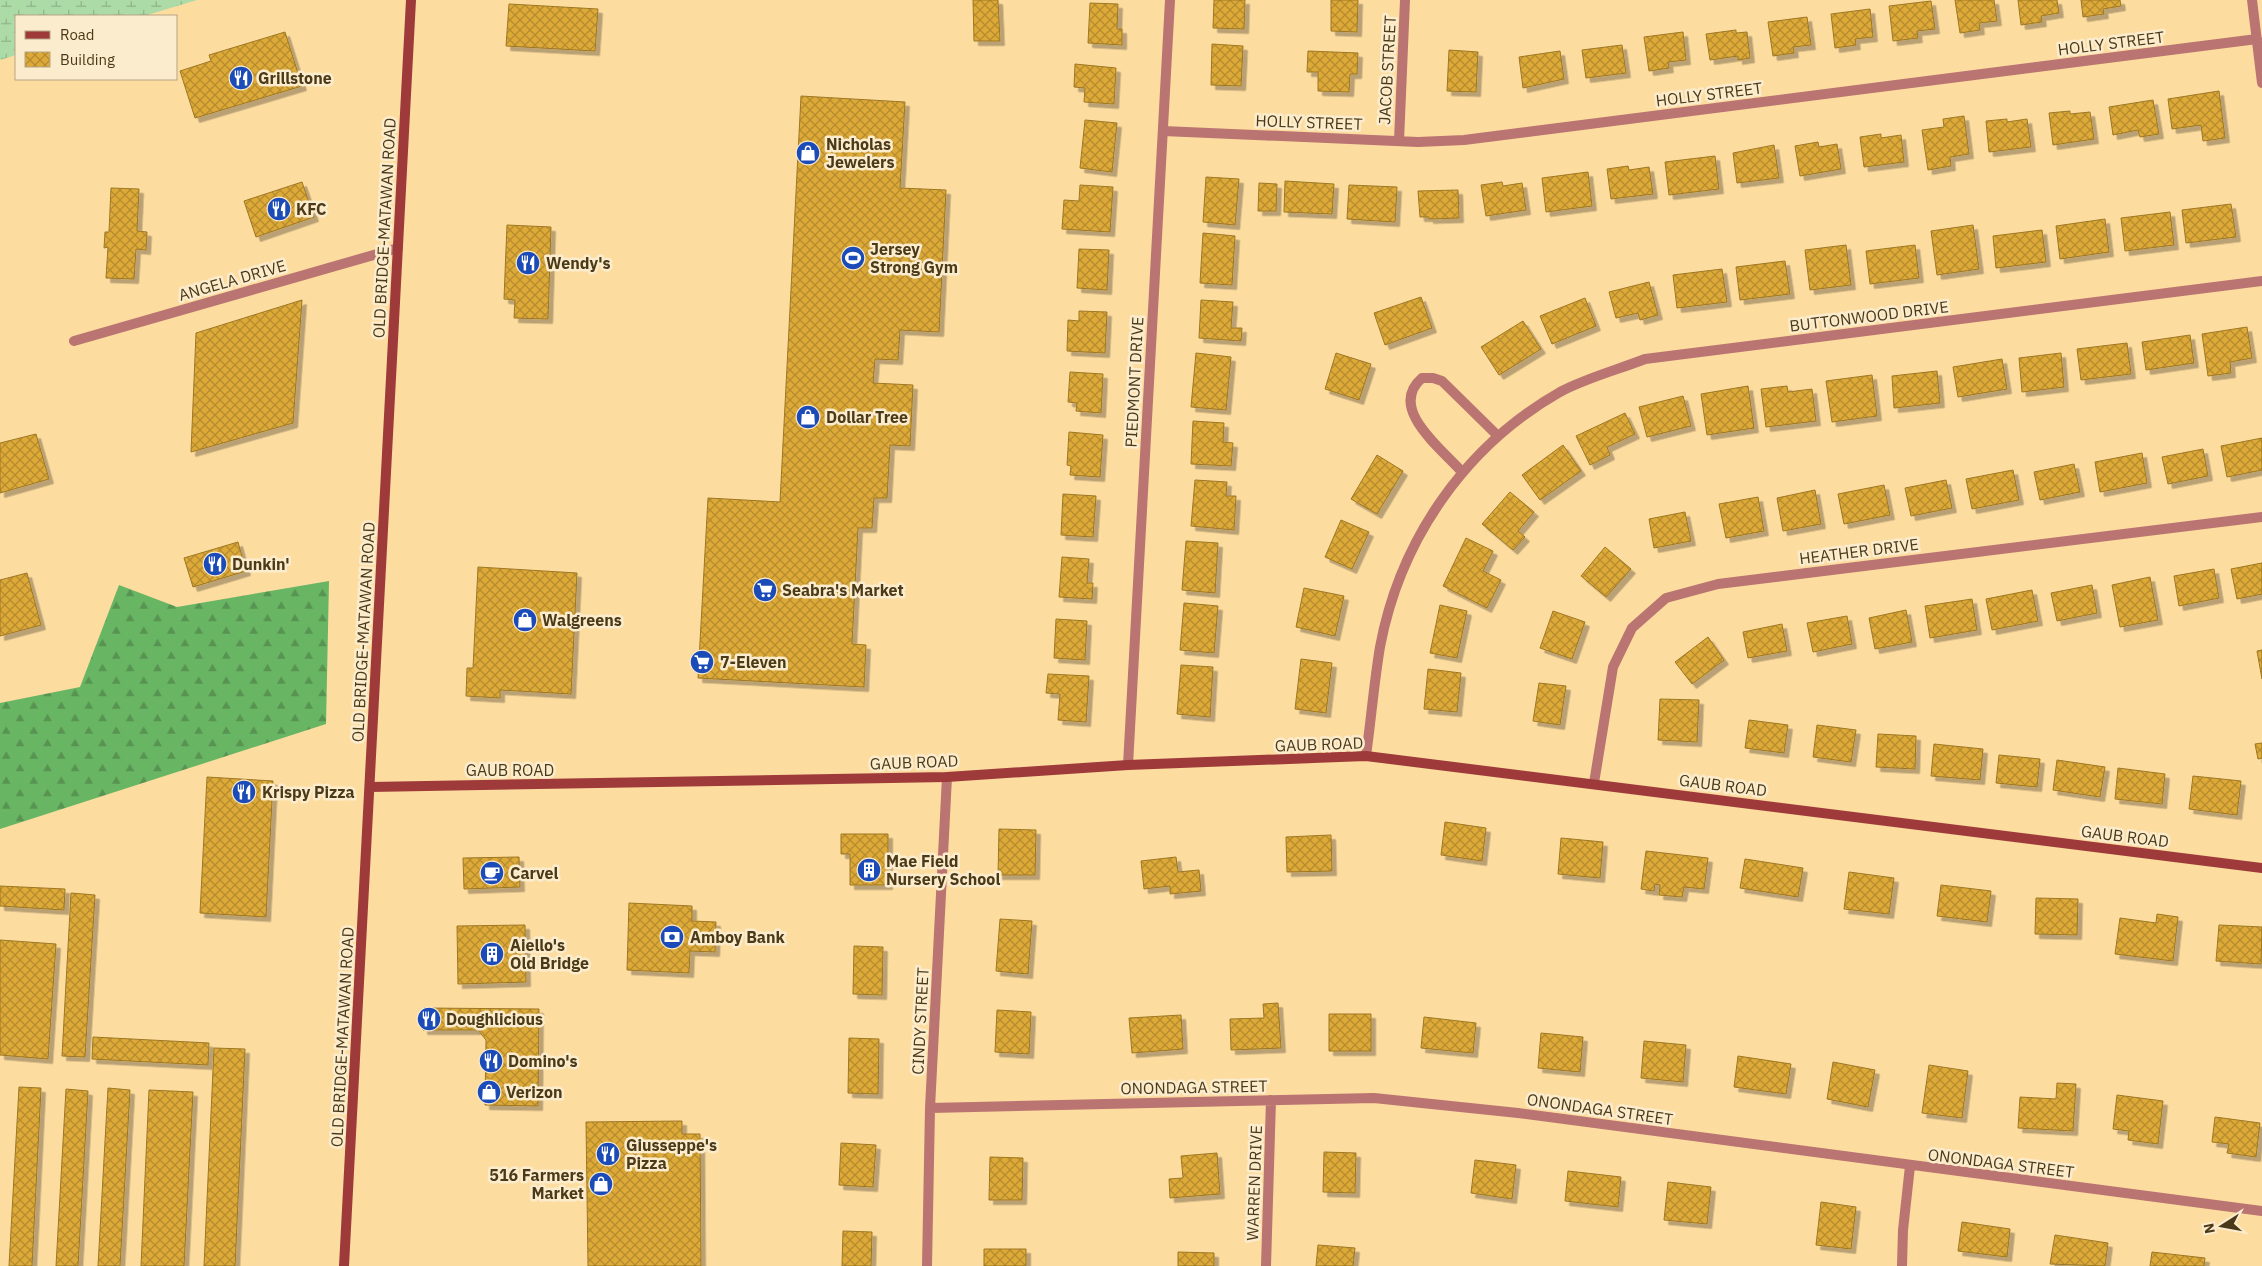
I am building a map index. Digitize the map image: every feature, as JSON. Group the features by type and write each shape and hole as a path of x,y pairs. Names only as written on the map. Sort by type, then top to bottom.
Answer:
{"street":[{"name":"OLD BRIDGE-MATAWAN ROAD","path":"344,1266 411,0"},
{"name":"PIEDMONT DRIVE","path":"1128,765 1170,0"},
{"name":"JACOB STREET","path":"1399,141 1405,0"},
{"path":"2252,0 2262,83"},
{"name":"HOLLY STREET","path":"1163,131 1438,142 1488,138 2257,39"},
{"name":"ANGELA DRIVE","path":"74,342 398,248"},
{"name":"BUTTONWOOD DRIVE","path":"1366,756 1380,647 1391,603 1428,518 1462,472 1498,436 1531,410 1562,391 1645,359 2262,281"},
{"path":"1462,472 1418,423 1408,399 1412,386 1422,378 1433,378 1442,381 1498,436"},
{"name":"HEATHER DRIVE","path":"1594,783 1613,666 1632,628 1666,598 1718,584 2262,517"},
{"name":"GAUB ROAD","path":"370,787 947,777 1128,765 1366,756 2262,868"},
{"name":"CINDY STREET","path":"926,1266 930,1108 947,777"},
{"name":"ONONDAGA STREET","path":"930,1108 1374,1098 1508,1112 2262,1211"},
{"name":"WARREN DRIVE","path":"1266,1266 1271,1100"},
{"path":"1902,1266 1902,1230 1910,1166"}],"green space":[{"path":"0,0 197,0 147,15 15,15 15,55 0,60"},
{"path":"329,581 326,724 0,829 0,703 80,687 119,585 177,607"}],"building":[{"path":"973,0 998,0 1000,41 974,41"},
{"path":"1214,0 1245,0 1244,29 1213,28"},
{"path":"1331,0 1358,0 1357,32 1331,31"},
{"path":"1955,0 1994,0 1997,21 1979,23 1980,30 1960,33"},
{"path":"2018,0 2057,0 2059,13 2041,16 2042,22 2021,25"},
{"path":"2081,0 2120,0 2121,6 2103,9 2104,14 2083,17"},
{"path":"1931,1 1935,29 1917,31 1918,38 1893,41 1889,6"},
{"path":"1090,3 1118,4 1117,29 1122,29 1122,45 1088,43"},
{"path":"509,4 598,9 595,51 506,46"},
{"path":"1870,9 1873,37 1855,39 1856,45 1835,48 1831,14"},
{"path":"1807,17 1811,45 1793,47 1794,53 1773,56 1768,22"},
{"path":"1736,30 1736,33 1747,32 1750,58 1738,60 1738,56 1710,60 1706,34"},
{"name":"Grillstone","path":"285,32 302,86 195,118 180,71 211,61 209,55"},
{"path":"1683,32 1686,60 1668,62 1669,68 1649,71 1644,37"},
{"path":"1212,44 1243,46 1241,86 1211,85"},
{"path":"1622,45 1626,73 1586,78 1582,50"},
{"path":"1449,50 1478,52 1476,92 1447,91"},
{"path":"1308,51 1358,53 1357,74 1350,74 1349,92 1318,91 1318,72 1307,72"},
{"path":"1560,51 1564,79 1523,88 1519,57"},
{"path":"1075,64 1116,68 1114,104 1084,102 1085,88 1074,87"},
{"path":"2219,91 2225,138 2203,141 2201,125 2172,129 2168,99"},
{"path":"801,96 905,102 900,188 946,190 939,332 900,330 898,360 875,359 873,383 913,385 910,446 890,445 887,498 874,498 872,528 858,528 852,644 866,645 864,687 698,678 708,498 780,502"},
{"path":"2153,100 2159,134 2140,137 2138,130 2113,135 2109,107"},
{"path":"2070,111 2070,114 2090,112 2094,139 2053,145 2049,113"},
{"path":"1964,116 1969,154 1950,157 1951,166 1928,170 1922,130 1944,127 1943,119"},
{"path":"2007,119 2007,122 2027,119 2031,147 1989,152 1986,121"},
{"path":"1085,120 1117,123 1112,172 1080,168"},
{"path":"1881,134 1881,138 1901,135 1904,162 1864,167 1860,137"},
{"path":"1818,142 1819,147 1837,144 1841,169 1800,176 1795,146"},
{"path":"1774,145 1779,178 1737,183 1733,153"},
{"path":"1715,156 1719,189 1669,195 1665,162"},
{"path":"1628,166 1629,170 1649,167 1653,194 1611,199 1607,169"},
{"path":"1588,172 1592,206 1546,212 1542,178"},
{"path":"1206,177 1239,179 1235,225 1203,222"},
{"path":"1285,181 1334,184 1332,214 1284,212"},
{"name":"KFC","path":"302,182 314,217 256,237 244,201"},
{"path":"1502,182 1503,186 1522,183 1526,210 1486,216 1481,185"},
{"path":"1259,183 1277,184 1276,211 1258,211"},
{"path":"1080,185 1113,187 1110,232 1062,229 1064,200 1079,201"},
{"path":"1349,185 1397,187 1395,222 1347,219"},
{"path":"111,188 139,189 137,231 147,232 146,250 136,249 134,279 106,278 108,247 104,248 105,232 109,232"},
{"path":"1458,190 1459,218 1429,219 1429,217 1420,217 1418,191"},
{"path":"2231,204 2236,237 2186,243 2182,210"},
{"path":"2170,212 2174,245 2125,251 2121,218"},
{"path":"2105,219 2109,252 2060,259 2056,226"},
{"name":"Wendy's","path":"507,225 551,227 548,319 514,318 515,300 504,299"},
{"path":"1973,225 1979,269 1937,275 1931,231"},
{"path":"2042,230 2046,262 1996,268 1993,236"},
{"path":"1203,233 1235,236 1232,285 1200,283"},
{"path":"1846,245 1851,285 1810,290 1805,250"},
{"path":"1915,245 1919,278 1870,284 1866,251"},
{"path":"1079,249 1109,250 1107,290 1077,288"},
{"path":"1785,261 1790,294 1740,300 1736,267"},
{"path":"1722,269 1727,302 1677,308 1673,275"},
{"path":"1649,282 1658,315 1640,320 1638,313 1616,318 1609,292"},
{"path":"1421,297 1432,328 1385,345 1374,313"},
{"path":"1585,298 1596,326 1552,344 1540,316"},
{"path":"302,300 293,423 191,452 196,333"},
{"path":"1201,300 1233,302 1231,328 1242,328 1241,341 1199,338"},
{"path":"1079,311 1107,312 1105,353 1067,351 1068,320 1079,321"},
{"path":"1523,321 1541,349 1499,375 1481,347"},
{"path":"2247,327 2252,358 2230,362 2231,373 2208,376 2202,334"},
{"path":"2190,335 2194,363 2146,370 2142,342"},
{"path":"2127,343 2131,374 2081,380 2077,349"},
{"path":"1196,353 1231,357 1226,410 1191,407"},
{"path":"1336,353 1371,364 1359,400 1325,389"},
{"path":"2061,353 2064,387 2022,392 2019,358"},
{"path":"2002,359 2007,389 1958,397 1953,367"},
{"path":"1937,371 1940,403 1894,408 1892,376"},
{"path":"1070,372 1103,374 1101,413 1076,411 1077,403 1068,402"},
{"path":"1872,375 1877,416 1832,422 1826,381"},
{"path":"1748,386 1754,428 1707,435 1701,394"},
{"path":"1787,386 1788,392 1812,389 1816,421 1766,427 1761,389"},
{"path":"1683,396 1691,426 1647,437 1639,407"},
{"path":"1625,413 1635,434 1607,447 1610,455 1590,465 1576,436"},
{"path":"1193,421 1224,423 1223,442 1233,443 1231,466 1191,464"},
{"path":"1069,432 1103,435 1100,477 1070,475 1071,466 1067,465"},
{"path":"36,434 49,479 0,493 0,443"},
{"path":"2262,438 2262,470 2227,477 2221,446"},
{"path":"1563,445 1581,471 1540,500 1522,475"},
{"path":"2203,449 2208,476 2168,484 2162,457"},
{"path":"2142,453 2147,483 2100,492 2095,462"},
{"path":"1377,455 1403,471 1377,514 1351,499"},
{"path":"2074,464 2080,492 2040,500 2034,472"},
{"path":"2013,470 2019,500 1972,509 1966,479"},
{"path":"1195,480 1227,482 1226,496 1236,496 1234,530 1191,526"},
{"path":"1946,480 1952,508 1911,516 1905,488"},
{"path":"1884,485 1890,515 1844,524 1838,494"},
{"path":"1815,490 1821,524 1783,531 1777,498"},
{"path":"1510,492 1534,512 1518,531 1525,537 1513,550 1482,524"},
{"path":"1063,494 1096,496 1093,537 1061,535"},
{"path":"1758,497 1764,531 1726,538 1719,504"},
{"path":"1685,512 1691,541 1654,548 1649,519"},
{"path":"1341,520 1369,532 1352,569 1325,557"},
{"path":"1466,538 1493,551 1483,571 1501,580 1487,608 1443,586"},
{"path":"1186,541 1218,543 1215,593 1182,590"},
{"name":"Dunkin'","path":"238,542 246,571 193,587 184,558"},
{"path":"1605,547 1631,569 1606,597 1581,576"},
{"path":"1062,557 1089,559 1087,583 1093,583 1092,599 1059,597"},
{"path":"2262,563 2262,594 2237,599 2231,569"},
{"name":"Walgreens","path":"478,567 577,573 571,694 500,690 500,698 466,696 467,668 473,668"},
{"path":"2214,569 2219,598 2179,606 2174,576"},
{"path":"27,573 41,625 0,636 0,580"},
{"path":"2150,577 2158,620 2120,627 2112,585"},
{"path":"2092,585 2097,613 2057,621 2051,593"},
{"path":"1304,588 1344,596 1335,636 1296,627"},
{"path":"2032,590 2038,621 1992,630 1986,599"},
{"path":"1972,599 1977,630 1930,638 1925,606"},
{"path":"1184,603 1218,606 1214,653 1180,650"},
{"path":"1440,605 1467,611 1457,658 1430,653"},
{"path":"1906,610 1912,642 1875,649 1869,618"},
{"path":"1553,611 1585,622 1572,659 1540,648"},
{"path":"1847,616 1852,644 1813,652 1807,623"},
{"path":"1056,619 1087,621 1085,660 1054,658"},
{"path":"1782,624 1787,651 1748,658 1743,632"},
{"path":"1708,637 1724,660 1692,684 1675,662"},
{"path":"2262,650 2262,679 2257,651"},
{"path":"1301,659 1332,663 1326,713 1295,709"},
{"path":"1181,665 1213,667 1210,717 1177,714"},
{"path":"1428,669 1461,673 1457,712 1424,709"},
{"path":"1048,674 1089,676 1086,722 1058,720 1060,694 1046,693"},
{"path":"1539,683 1566,686 1560,725 1533,721"},
{"path":"1660,699 1699,700 1697,742 1658,740"},
{"path":"1749,720 1788,725 1784,753 1745,748"},
{"path":"1817,725 1856,730 1851,762 1813,757"},
{"path":"1878,734 1916,736 1915,769 1876,767"},
{"path":"2262,743 2262,758 2258,759 2255,744"},
{"path":"1934,744 1983,749 1980,780 1931,776"},
{"path":"1999,755 2040,759 2037,787 1996,783"},
{"path":"2057,760 2105,767 2100,797 2053,790"},
{"path":"2118,768 2165,774 2162,804 2115,799"},
{"path":"2193,776 2241,781 2237,815 2189,809"},
{"path":"207,777 273,781 266,917 200,913"},
{"path":"1445,822 1486,828 1482,861 1441,855"},
{"path":"999,829 1036,830 1035,875 998,875"},
{"name":"Mae Field Nursery School","path":"841,834 888,834 888,885 850,885 850,854 841,854"},
{"path":"1331,835 1332,871 1287,872 1286,837"},
{"path":"1561,838 1603,842 1600,878 1558,874"},
{"path":"1646,851 1708,858 1704,889 1684,887 1682,897 1659,895 1660,885 1655,884 1654,891 1641,889"},
{"name":"Carvel","path":"519,857 520,887 464,889 463,858"},
{"path":"1176,857 1178,872 1199,870 1201,891 1170,894 1170,886 1144,889 1141,861"},
{"path":"1745,859 1803,868 1798,897 1740,888"},
{"path":"1849,872 1894,878 1889,914 1844,909"},
{"path":"1941,885 1991,891 1987,922 1937,916"},
{"path":"0,886 65,889 64,910 0,906"},
{"path":"71,893 95,895 85,1057 62,1056"},
{"path":"2036,898 2078,899 2077,935 2035,934"},
{"name":"Amboy Bank","path":"629,903 692,906 692,921 716,922 715,952 690,951 689,973 627,970"},
{"path":"2157,914 2178,917 2173,961 2115,954 2120,918 2156,923"},
{"path":"1000,919 1032,921 1028,974 996,971"},
{"name":"Aiello's Old Bridge","path":"525,925 526,982 458,984 457,926"},
{"path":"2219,925 2262,927 2261,964 2216,961"},
{"path":"0,940 56,944 48,1059 0,1055"},
{"path":"854,946 883,947 882,995 853,994"},
{"path":"1278,1003 1281,1048 1231,1050 1230,1019 1264,1018 1263,1004"},
{"path":"424,1008 539,1009 538,1106 485,1105 486,1040 478,1030 423,1030"},
{"path":"997,1010 1031,1012 1029,1054 995,1052"},
{"path":"1329,1014 1371,1014 1371,1051 1329,1051"},
{"path":"1181,1015 1183,1049 1132,1053 1129,1018"},
{"path":"1424,1017 1476,1023 1473,1053 1421,1048"},
{"path":"1541,1033 1583,1037 1580,1072 1538,1068"},
{"path":"93,1037 209,1043 208,1065 92,1059"},
{"path":"849,1038 879,1039 878,1094 848,1093"},
{"path":"1644,1041 1686,1045 1683,1082 1641,1078"},
{"path":"214,1048 245,1049 235,1266 204,1266"},
{"path":"1738,1056 1791,1064 1786,1094 1734,1087"},
{"path":"1833,1062 1875,1070 1868,1107 1827,1099"},
{"path":"1929,1065 1968,1071 1962,1118 1922,1113"},
{"path":"2057,1083 2076,1084 2073,1131 2018,1128 2020,1097 2056,1099"},
{"path":"19,1087 41,1088 32,1266 9,1266"},
{"path":"108,1088 130,1090 120,1266 98,1266"},
{"path":"66,1089 88,1091 78,1266 56,1266"},
{"path":"149,1090 193,1092 184,1266 141,1266"},
{"path":"2117,1095 2163,1101 2158,1144 2128,1140 2129,1131 2113,1129"},
{"path":"2215,1117 2260,1123 2256,1157 2227,1153 2229,1144 2212,1142"},
{"path":"682,1121 682,1134 700,1134 701,1266 588,1266 586,1122"},
{"path":"841,1143 876,1145 873,1187 839,1185"},
{"path":"1324,1152 1356,1153 1355,1193 1323,1192"},
{"path":"1217,1153 1220,1194 1170,1198 1169,1179 1183,1178 1181,1156"},
{"path":"990,1157 1023,1158 1022,1200 989,1200"},
{"path":"1475,1160 1516,1165 1512,1199 1471,1193"},
{"path":"1568,1171 1621,1177 1618,1207 1565,1201"},
{"path":"1668,1182 1711,1187 1707,1224 1664,1220"},
{"path":"1821,1202 1856,1207 1851,1249 1816,1245"},
{"path":"1962,1222 2010,1229 2007,1257 1958,1251"},
{"path":"843,1231 872,1232 871,1266 842,1266"},
{"path":"2055,1235 2108,1243 2105,1266 2050,1264"},
{"path":"1318,1245 1355,1248 1353,1266 1316,1266"},
{"path":"984,1249 1026,1249 1026,1266 984,1266"},
{"path":"1178,1252 1214,1253 1214,1266 1178,1266"},
{"path":"2152,1252 2205,1258 2204,1266 2150,1266"}],"place":[{"name":"Grillstone","path":"241,78"},
{"name":"Nicholas Jewelers","path":"808,153"},
{"name":"KFC","path":"279,209"},
{"name":"Jersey Strong Gym","path":"853,258"},
{"name":"Wendy's","path":"528,263"},
{"name":"Dollar Tree","path":"808,417"},
{"name":"Dunkin'","path":"215,564"},
{"name":"Seabra's Market","path":"765,590"},
{"name":"Walgreens","path":"525,620"},
{"name":"7-Eleven","path":"702,662"},
{"name":"Krispy Pizza","path":"244,792"},
{"name":"Mae Field Nursery School","path":"869,870"},
{"name":"Carvel","path":"492,873"},
{"name":"Amboy Bank","path":"672,937"},
{"name":"Aiello's Old Bridge","path":"492,954"},
{"name":"Doughlicious","path":"429,1019"},
{"name":"Domino's","path":"491,1061"},
{"name":"Verizon","path":"489,1092"},
{"name":"Giusseppe's Pizza","path":"608,1154"},
{"name":"516 Farmers Market","path":"601,1184"}]}
